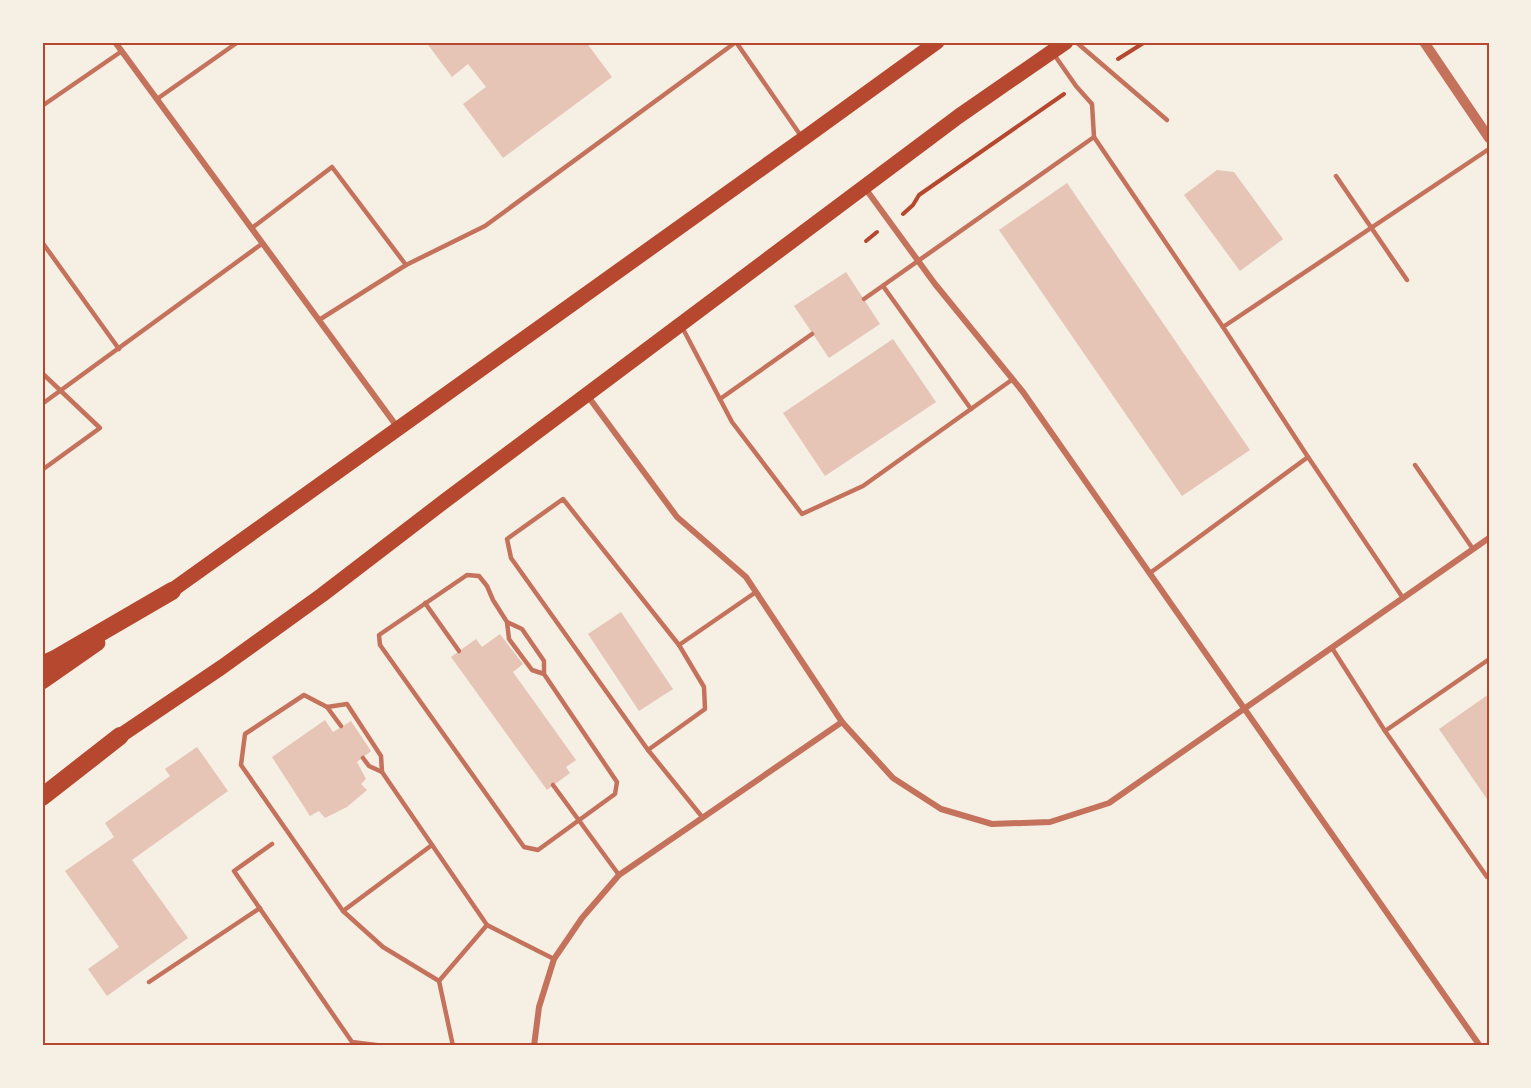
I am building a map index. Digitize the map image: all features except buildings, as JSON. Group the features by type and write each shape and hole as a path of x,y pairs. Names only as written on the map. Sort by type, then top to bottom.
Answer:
{"highway":[{"path":"42,665 172,591"},
{"path":"42,797 120,735"}],"main road":[{"path":"42,682 937,42"},
{"path":"42,788 222,667 322,595 959,116 1066,42"}],"street":[{"path":"116,42 399,428"},
{"path":"1424,42 1489,138"},
{"path":"865,188 935,284 1013,379 1480,1046"},
{"path":"587,395 677,517 746,576 842,722 892,778 941,809 992,824 1050,822 1109,803 1489,538"},
{"path":"534,1046 539,1007 554,959 582,918 619,876 842,722"}],"lane":[{"path":"157,99 238,42"},
{"path":"319,320 406,265 485,226 736,42 803,139"},
{"path":"1076,42 1167,120"},
{"path":"42,106 122,51"},
{"path":"1052,52 1092,104 1094,137 1404,598"},
{"path":"864,299 1094,137"},
{"path":"1223,327 1489,149"},
{"path":"252,228 332,167 406,265"},
{"path":"1336,176 1407,280"},
{"path":"42,242 118,349"},
{"path":"42,404 263,243"},
{"path":"883,286 971,409"},
{"path":"680,325 732,422 802,514 862,486 1013,379"},
{"path":"720,399 812,334"},
{"path":"42,373 100,428 42,470"},
{"path":"1150,573 1308,457"},
{"path":"1415,465 1473,549"},
{"path":"648,750 705,709 704,687 679,645 563,499 507,539 510,558 648,750 703,818"},
{"path":"507,622 522,628 544,661 544,674 617,782 615,794 538,850 524,848 380,645 379,635 467,575 479,576 507,622 509,639 532,670 544,674"},
{"path":"679,645 756,592"},
{"path":"425,603 459,651"},
{"path":"1332,648 1385,731 1486,877 1489,876"},
{"path":"1385,731 1488,660"},
{"path":"341,726 327,707 304,695 246,734 241,765 343,910 383,947 439,981 453,1046"},
{"path":"327,707 347,704 381,756 382,772"},
{"path":"363,758 369,766 382,772 487,925 554,959"},
{"path":"553,785 619,876"},
{"path":"272,844 234,871 352,1042 384,1046"},
{"path":"343,910 432,845"},
{"path":"149,982 260,908"},
{"path":"439,981 487,925"}],"path":[{"path":"1105,68 1145,42"},
{"path":"914,205 919,195 1076,86"}]}
